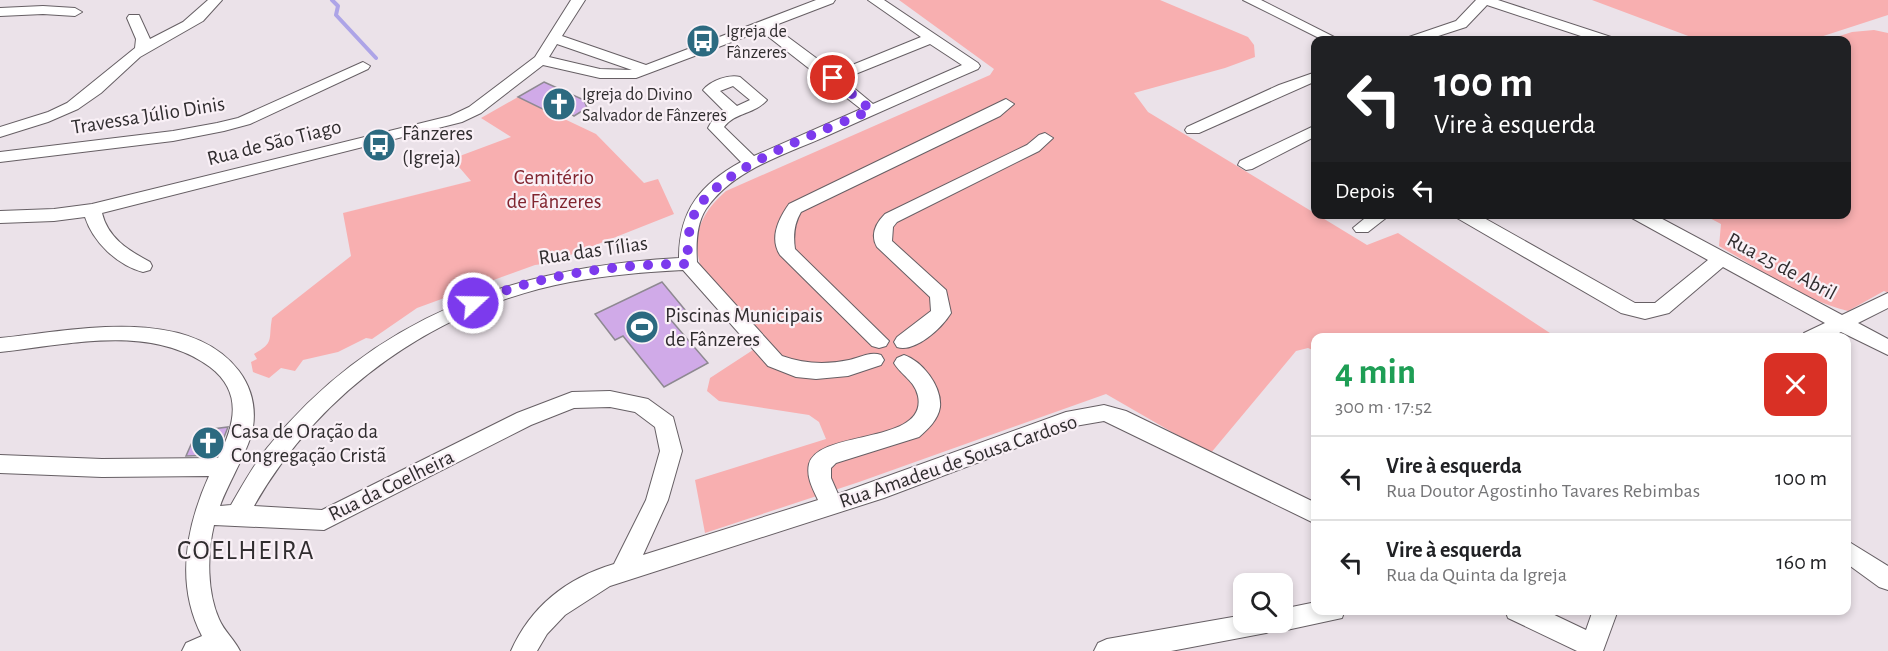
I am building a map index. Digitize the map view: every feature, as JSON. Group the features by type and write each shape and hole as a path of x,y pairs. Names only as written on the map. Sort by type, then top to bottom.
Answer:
{"street":[{"path":"0,132 82,101 142,50 188,27 214,0"},
{"path":"578,0 540,60 616,77 646,70 828,0"},
{"path":"831,505 820,478 820,465 828,457 911,431 923,424 928,416 930,404 926,389 918,374 895,339 848,368 816,371 796,369 775,360 688,264 687,248 691,222 698,207 721,185 752,164 973,66 875,0"},
{"path":"1250,0 1325,36"},
{"path":"1426,36 1461,24 1484,0 1594,36"},
{"path":"0,12 43,10 75,12"},
{"path":"134,18 143,39 142,50"},
{"path":"762,25 833,78 871,110"},
{"path":"553,38 646,70"},
{"path":"833,78 932,38"},
{"name":"Rua de São Tiago","path":"0,217 54,215 92,210 456,119 475,110 540,60"},
{"name":"Travessa Júlio Dinis","path":"0,157 173,136 218,128 244,121 363,66"},
{"path":"1193,130 1311,78"},
{"path":"1006,104 994,113 795,208 785,222 783,236 786,251 877,350 883,366 890,367 941,313 939,295 883,243 884,225 891,218 1033,148 1045,138"},
{"path":"736,113 721,119 716,128 752,164"},
{"path":"1246,165 1311,132"},
{"path":"92,210 94,221 109,245 124,257 143,266"},
{"path":"1362,228 1376,219"},
{"path":"1472,219 1628,308 1641,312 1652,312 1662,308 1721,259"},
{"name":"Rua 25 de Abril","path":"1647,219 1888,348"},
{"name":"Rua das Tílias","path":"237,514 276,453 328,395 381,352 438,318 490,295 551,278 645,264 688,264"},
{"path":"1821,333 1888,300"},
{"path":"0,345 118,334 148,335 181,341 222,364 236,381 243,399 242,430 204,516 198,558 200,601 213,648"},
{"name":"Rua da Coelheira","path":"204,516 237,514 324,520 524,419 572,400 610,399 641,405 665,423 671,451 657,500 623,571"},
{"name":"Rua Amadeu de Sousa Cardoso","path":"623,571 831,505 1073,418 1104,413 1137,424 1311,508"},
{"path":"0,464 102,468 226,467"},
{"path":"1851,553 1888,579"},
{"path":"524,651 539,621 569,598 603,578 623,571"},
{"path":"1293,618 1311,614"},
{"path":"1527,615 1591,648 1604,615"},
{"path":"1107,651 1233,628"}],"green space":[{"path":"899,0 1160,0 1248,37 1254,45 1255,57 1225,68 1134,93 1148,112 1311,211 1311,219 1324,219 1367,245 1398,233 1550,333 1311,333 1311,349 1296,351 1210,454 1106,394 859,482 705,533 695,480 826,439 819,422 809,415 719,401 707,391 710,378 765,342 719,290 700,264 698,233 705,215 726,191 990,75 994,69"},
{"path":"1592,0 1888,0 1888,15 1823,36 1688,36"},
{"path":"1874,30 1888,33 1888,293 1884,291 1848,311 1798,292 1719,246 1721,224 1712,219 1851,219 1851,36 1840,36"},
{"name":"Cemitério de Fânzeres","path":"518,97 596,134 644,183 658,179 674,214 550,263 535,265 417,308 372,339 366,338 338,352 303,360 295,371 281,368 269,378 253,372 251,362 257,359 254,354 268,343 272,318 351,256 343,213 471,181 459,167 449,160 511,137 481,118"}],"building":[{"name":"Igreja do Divino Salvador de Fânzeres","path":"544,82 584,100 587,108 574,116 571,114 563,119 518,97"},
{"name":"Piscinas Municipais de Fânzeres","path":"662,282 686,311 670,319 708,363 664,387 623,336 615,340 595,314"},
{"name":"Casa de Oração da Congregação Cristã","path":"228,427 217,455 186,456 197,431"}],"waterway":[{"path":"332,0 338,6 336,15 376,58"}],"place":[{"name":"Igreja de Fânzeres","path":"703,41"},
{"name":"Igreja do Divino Salvador de Fânzeres","path":"559,104"},
{"name":"Fânzeres (Igreja)","path":"379,145"},
{"name":"Piscinas Municipais de Fânzeres","path":"642,327"},
{"name":"Casa de Oração da Congregação Cristã","path":"208,443"}],"district":[{"name":"COELHEIRA","path":"246,550"}],"route":[{"path":"473,303 490,295 551,278 645,264 688,264 687,248 691,222 698,207 709,195 747,165 871,110 833,78"}]}
